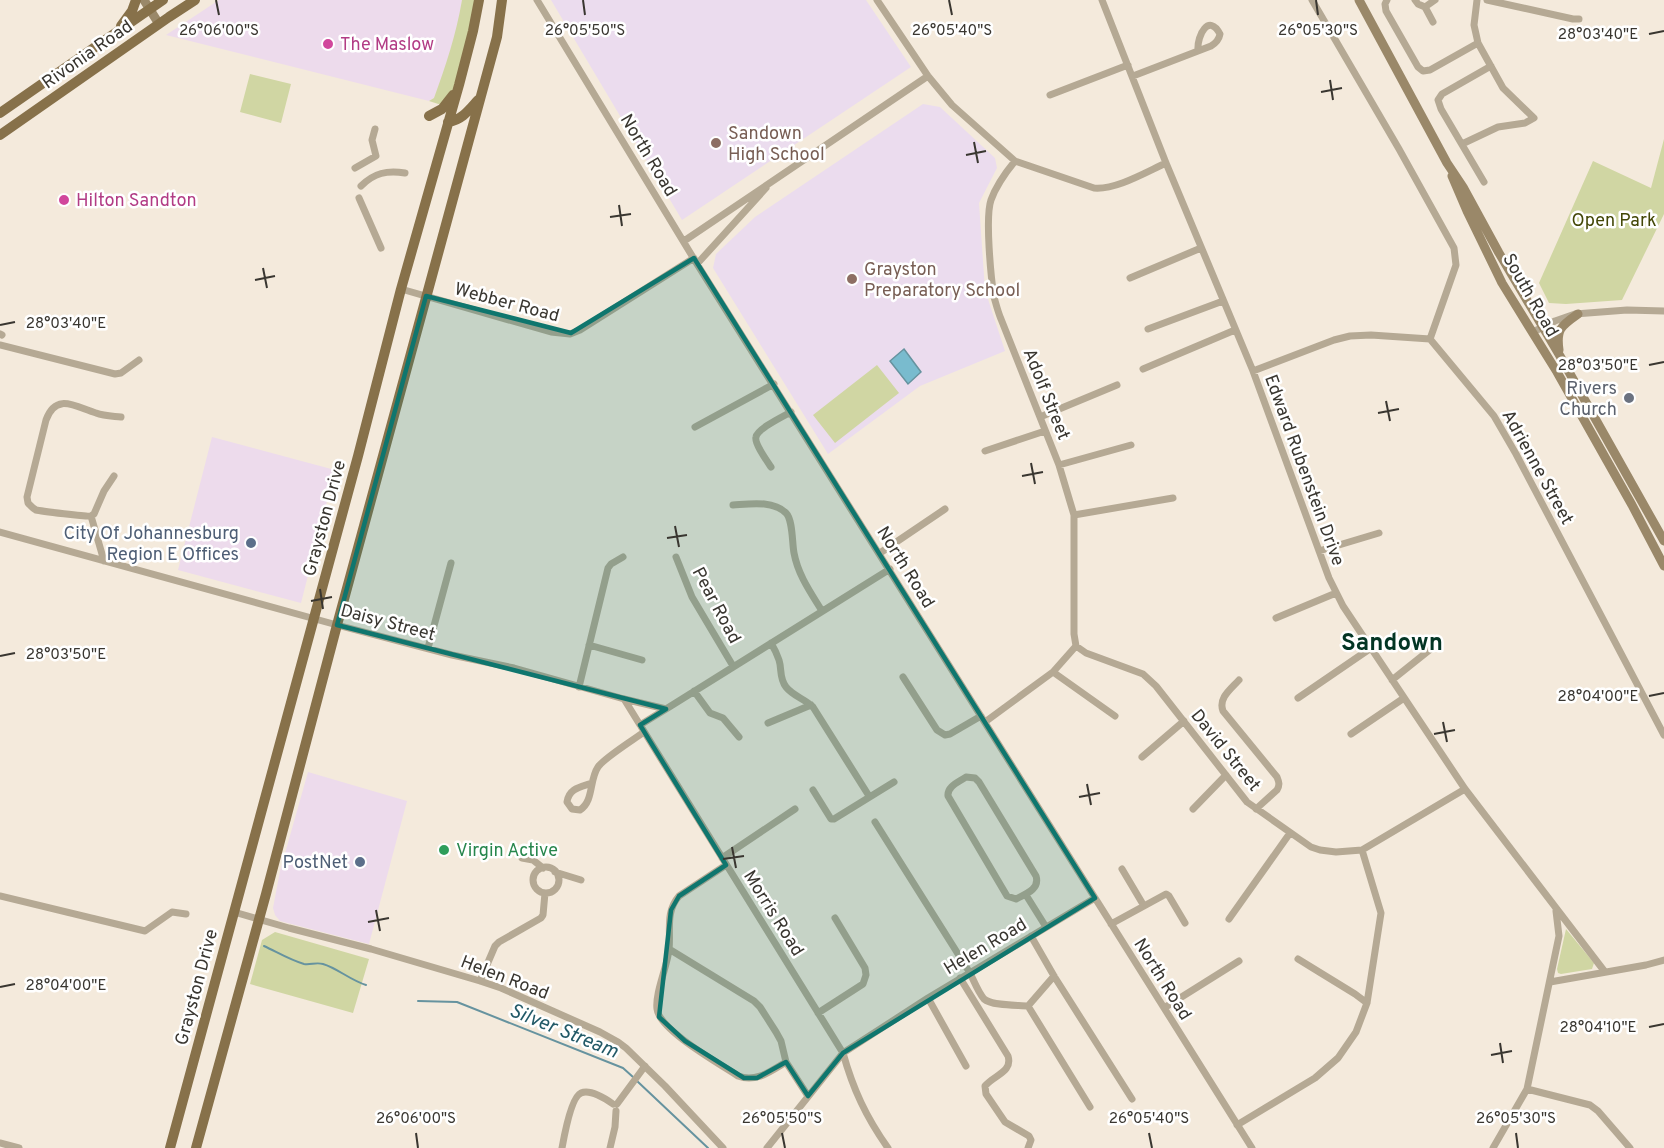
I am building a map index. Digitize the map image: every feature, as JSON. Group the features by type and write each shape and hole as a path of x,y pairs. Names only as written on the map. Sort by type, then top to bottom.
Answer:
{"main road":[{"path":"115,33 132,11 136,0"},
{"name":"Rivonia Road","path":"0,135 195,0"},
{"name":"Grayston Drive","path":"170,1148 401,289 434,179 479,0"},
{"path":"196,1148 260,919 337,625 497,37 502,0"},
{"name":"Rivonia Road","path":"0,112 115,33 147,5 161,1"},
{"path":"429,116 442,109 459,86"},
{"path":"22,98 32,113"},
{"path":"448,122 455,122 462,117 480,98"}],"street":[{"name":"North Road","path":"537,0 696,261 1252,1148"},
{"path":"877,0 928,76 952,105 1015,161 1102,189 1166,163"},
{"name":"Edward Rubenstein Drive","path":"1102,0 1166,163 1253,371 1319,551 1342,606 1465,789 1605,972"},
{"path":"1253,371 1350,336 1430,339 1456,265 1454,248 1399,148 1312,0"},
{"name":"South Road","path":"1359,0 1448,163 1663,537"},
{"path":"1387,0 1385,8 1388,15 1418,67 1423,71 1430,70 1478,43"},
{"path":"1415,0 1425,7 1433,22"},
{"path":"1425,7 1435,0"},
{"path":"1462,144 1498,127 1525,123 1534,118 1503,88 1478,43 1474,32 1477,0"},
{"path":"1487,0 1579,19"},
{"path":"161,1 168,17"},
{"path":"147,5 159,24"},
{"path":"1133,76 1198,50"},
{"path":"1050,94 1112,69 1128,65"},
{"path":"1484,182 1441,109 1438,98 1491,66"},
{"path":"684,241 928,76"},
{"path":"355,168 376,156 372,140 375,129"},
{"name":"Adolf Street","path":"1015,161 992,199 989,209 994,296 1059,465 1074,515 1074,634 1076,646"},
{"name":"South Road","path":"1448,163 1457,189 1502,283 1533,332 1626,494 1664,566"},
{"path":"361,186 372,177 386,172 405,173"},
{"name":"Webber Road","path":"401,289 551,332 570,334 696,261 772,181"},
{"path":"359,198 381,249"},
{"path":"1130,278 1201,248"},
{"path":"1148,329 1223,301"},
{"path":"1533,332 1578,314 1627,310 1664,311"},
{"path":"1560,356 1558,332 1565,323 1578,314"},
{"path":"1143,369 1235,330"},
{"name":"Adrienne Street","path":"1430,339 1494,416 1664,735"},
{"path":"0,345 115,374 121,374 138,360"},
{"path":"695,427 774,384"},
{"path":"1040,417 1117,385"},
{"path":"92,516 84,517 37,510 28,503 27,497 46,420 54,405 66,403 97,414 120,417"},
{"path":"771,467 756,442 757,433 791,412"},
{"path":"985,451 1045,431"},
{"path":"1059,465 1131,445"},
{"path":"104,561 92,516 114,476"},
{"path":"1074,515 1173,498"},
{"path":"733,505 763,504 777,507 786,513 790,519 794,555 801,576 822,611"},
{"path":"880,554 945,509"},
{"name":"Daisy Street","path":"0,532 337,625 514,668 666,709"},
{"path":"1319,551 1378,533"},
{"path":"579,687 608,568 623,557"},
{"name":"Pear Road","path":"676,557 692,597 733,666"},
{"path":"428,648 451,563"},
{"path":"592,783 601,763 666,709 890,569"},
{"path":"1276,618 1336,593"},
{"path":"771,643 779,659 784,684 818,713 869,796"},
{"path":"1392,680 1437,644"},
{"path":"589,645 642,660"},
{"path":"903,677 937,730 945,735 983,719 1053,672 1076,646"},
{"name":"David Street","path":"1076,646 1086,653 1143,674 1156,686 1247,802 1305,844 1320,850 1347,852 1362,850 1465,789"},
{"path":"1298,698 1371,648"},
{"path":"1053,672 1115,716"},
{"path":"1239,680 1222,700 1223,711 1279,782 1277,790 1256,808"},
{"path":"694,691 710,713 723,718 739,736"},
{"path":"1351,734 1404,698"},
{"name":"Morris Road","path":"624,699 843,1053 862,1107 888,1148"},
{"path":"768,723 811,705"},
{"path":"1142,757 1184,721"},
{"path":"1193,809 1226,775"},
{"path":"966,777 975,778 979,782 1036,876 1038,883 1036,887 1026,895 1016,899 1008,896 950,801 947,792 966,777"},
{"path":"813,790 831,819 838,818 894,782"},
{"path":"786,1062 757,1078 738,1076 685,1041 664,1024 656,1006 669,949 671,910 675,901 795,809"},
{"path":"875,822 981,994 987,1001 994,1003 1028,1006"},
{"path":"1229,919 1290,833"},
{"path":"1237,1125 1315,1078 1334,1063 1356,1032 1366,1003 1381,913 1362,850"},
{"path":"522,858 532,860 543,868"},
{"path":"555,872 558,881 554,890 545,893 536,888 533,881 536,871 543,868 551,868 555,872 581,880"},
{"path":"1122,869 1144,906"},
{"path":"480,981 495,946 541,918 545,893"},
{"path":"1111,924 1167,894 1185,923"},
{"path":"1026,895 1046,927"},
{"path":"0,896 144,931 172,912 186,914"},
{"name":"Helen Road","path":"767,1148 843,1053 960,978 1095,898"},
{"path":"1493,1148 1527,1089 1559,936 1556,909"},
{"name":"Helen Road","path":"234,912 480,981 501,988 612,1038 645,1066 723,1148"},
{"path":"818,1013 863,984 866,979 865,969 835,918"},
{"path":"1031,936 1053,976 1132,1099"},
{"path":"669,949 754,1001 760,1007 781,1041 786,1062 808,1095"},
{"path":"1298,959 1366,1003"},
{"path":"1550,982 1664,960"},
{"path":"1164,1008 1239,961"},
{"path":"1028,1006 1053,976"},
{"path":"960,978 1010,1061 1005,1070 988,1082 985,1090 1005,1122 1029,1136 1031,1140 1028,1148"},
{"path":"928,999 966,1066"},
{"path":"1028,1006 1090,1107"},
{"path":"610,1148 616,1119 615,1106 645,1066"},
{"path":"1527,1089 1590,1105 1630,1148"},
{"path":"562,1148 573,1104 580,1094 585,1092 592,1094 606,1099 615,1106"},
{"path":"0,1143 19,1148"}],"highlighted area":[{"path":"694,258 1095,898 843,1053 808,1096 786,1062 757,1078 744,1078 685,1041 659,1017 671,910 679,896 726,865 640,725 666,709 337,625 426,296 571,333"}],"shaded area":[{"name":"The Maslow","path":"219,0 462,0 457,32 443,75 434,98 429,101 166,35"},
{"name":"Sandown High School","path":"551,0 866,0 911,67 682,220"},
{"name":"Grayston Preparatory School","path":"923,104 940,107 995,158 997,168 979,203 985,290 1005,351 920,386 828,454 713,268 716,254 755,217"},
{"path":"212,437 335,470 301,603 178,570"},
{"path":"308,772 407,801 369,944 280,921 275,915 273,908 280,871"}],"green space":[{"path":"462,0 479,0 454,109 429,101 434,98 447,62"},
{"path":"250,74 291,84 281,123 240,112"},
{"name":"Open Park","path":"1664,139 1664,214 1622,300 1549,303 1539,283 1593,161 1651,188"},
{"path":"877,365 899,393 835,443 813,415"},
{"path":"1566,929 1594,963 1592,969 1558,973"},
{"path":"275,932 369,959 353,1013 250,984 262,940"}],"water":[{"path":"904,349 921,372 908,384 890,361"}],"waterway":[{"name":"Silver Stream","path":"264,946 304,964 320,963 328,966 366,985"},
{"name":"Silver Stream","path":"418,1001 457,1002 623,1068 633,1077"},
{"name":"Silver Stream","path":"637,1081 708,1148"}],"place":[{"name":"The Maslow","path":"328,44"},
{"name":"Sandown High School","path":"716,143"},
{"name":"Hilton Sandton","path":"64,200"},
{"name":"Grayston Preparatory School","path":"852,279"},
{"name":"Rivers Church","path":"1629,398"},
{"name":"City Of Johannesburg Region E Offices","path":"251,543"},
{"name":"Virgin Active","path":"444,850"},
{"name":"PostNet","path":"360,862"}],"district":[{"name":"Sandown","path":"1392,642"}]}
